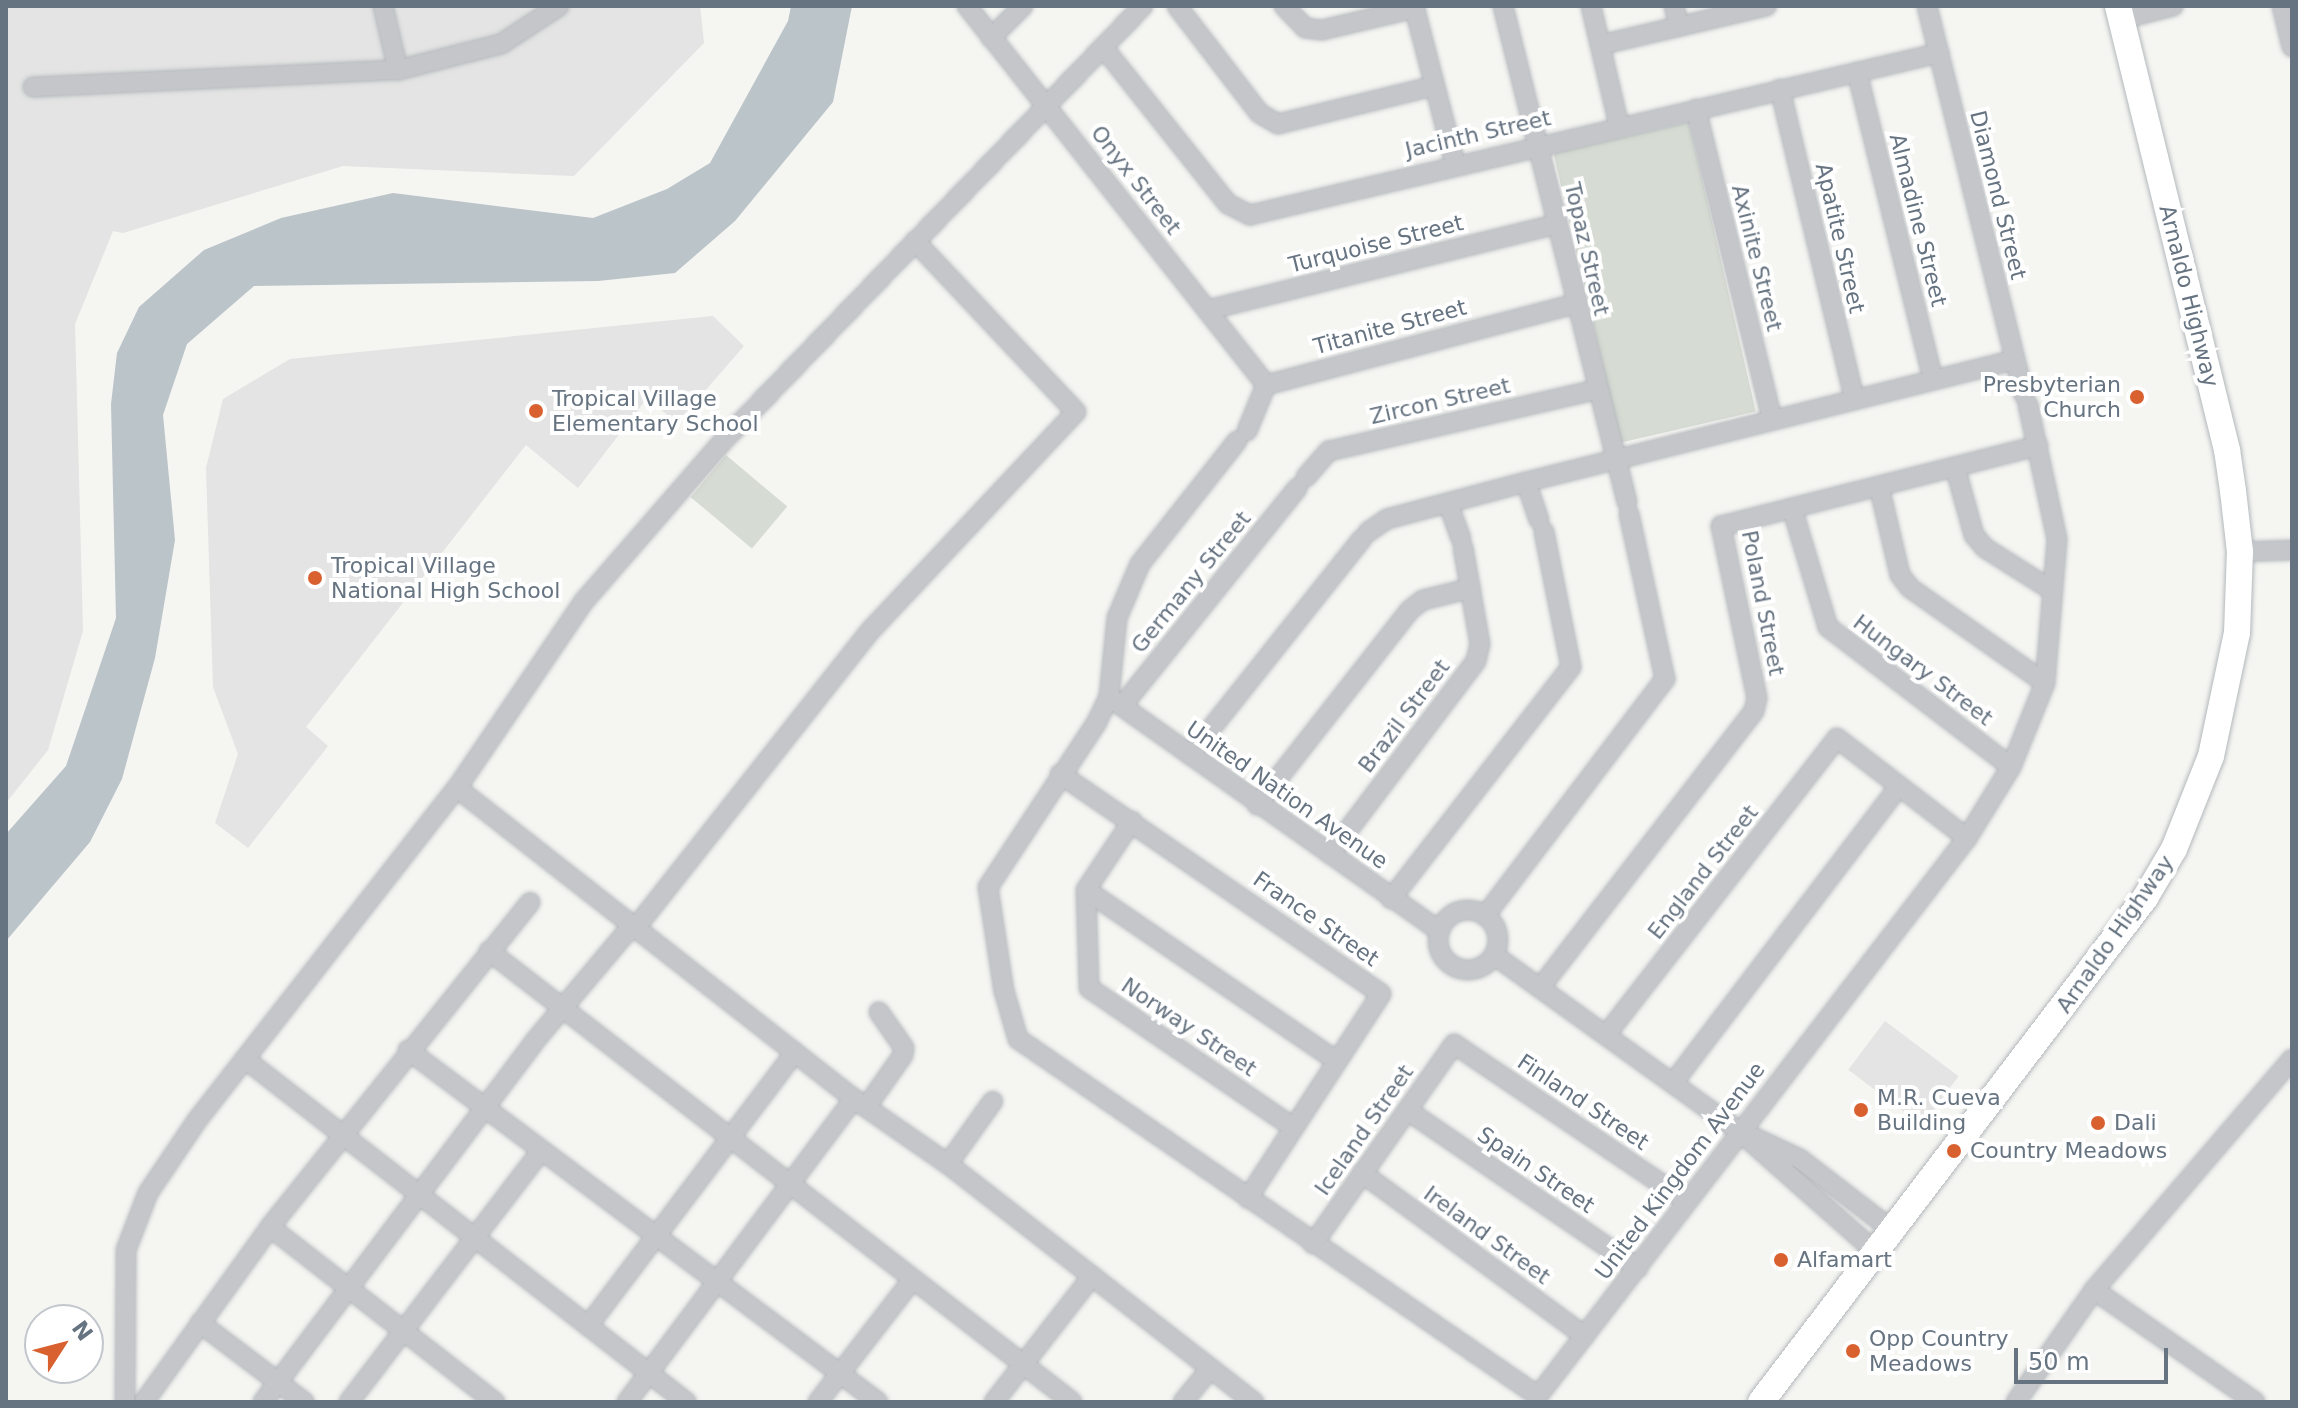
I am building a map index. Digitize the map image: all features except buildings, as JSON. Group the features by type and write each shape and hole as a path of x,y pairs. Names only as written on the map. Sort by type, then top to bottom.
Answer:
{"main road":[{"name":"Arnaldo Highway","path":"1761,1402 2096,967 2174,849 2211,756 2237,633 2240,552 2227,450 2120,12"}],"street":[{"path":"383,6 398,70"},
{"path":"33,87 398,70 501,44 559,6"},
{"name":"Onyx Street","path":"967,6 1266,385"},
{"path":"991,38 1023,6"},
{"path":"125,1402 123,1268 137,1216 198,1119 457,788 585,600 724,440 1143,6"},
{"path":"1177,6 1259,113 1278,124 1434,86"},
{"path":"1284,6 1305,28 1322,30 1415,7 1455,163"},
{"name":"Topaz Street","path":"1485,916 1665,679 1628,508 1574,304 1503,6"},
{"path":"1591,6 1619,125"},
{"path":"1674,6 1679,26"},
{"path":"1600,45 1763,6"},
{"name":"Diamond Street","path":"1927,6 2026,400"},
{"path":"2120,12 2173,6"},
{"path":"2282,6 2292,47"},
{"name":"Jacinth Street","path":"1103,47 1238,213 1262,214 1455,163 1939,53"},
{"name":"Almadine Street","path":"1857,72 1933,380"},
{"name":"Apatite Street","path":"1780,89 1854,398"},
{"name":"Axinite Street","path":"1696,109 1772,419"},
{"name":"Turquoise Street","path":"1207,310 1557,224"},
{"path":"263,1402 416,1194 563,1009 625,934 637,926 871,630 1076,412 915,241"},
{"name":"Titanite Street","path":"1266,385 1574,304"},
{"path":"1190,755 1365,536 1387,519 1854,398 2014,360"},
{"path":"1115,702 1125,592 1140,564 1242,436 1266,385"},
{"name":"Zircon Street","path":"1301,483 1329,451 1596,390"},
{"name":"United Kingdom Avenue","path":"1018,1039 1538,1396 1638,1268 1685,1200 1967,838 2011,767 2045,683 2057,539 2026,400"},
{"name":"Poland Street","path":"1540,988 1754,711 1757,698 1721,526 2038,446"},
{"path":"1955,467 1974,535 1985,548 2053,591"},
{"path":"1391,899 1571,667 1542,526 1526,482"},
{"name":"Germany Street","path":"1018,1039 1004,991 988,887 1060,774 1115,702 1301,483"},
{"path":"1879,486 1900,575 1910,588 2045,683"},
{"name":"Brazil Street","path":"1330,854 1476,661 1480,644 1471,588 1462,544 1448,503"},
{"name":"Hungary Street","path":"1792,508 1828,627 2011,767"},
{"path":"2240,552 2292,550"},
{"path":"1257,805 1410,610 1423,600 1471,588"},
{"name":"United Nation Avenue","path":"1115,702 1439,931"},
{"name":"England Street","path":"1606,1035 1837,738 1899,786"},
{"name":"France Street","path":"1060,774 1381,994 1335,1060 1248,1198"},
{"path":"1673,1083 1899,786 1967,838"},
{"path":"457,788 861,1103 948,1164 1254,1402"},
{"path":"1132,821 1086,890 1335,1060"},
{"name":"Norway Street","path":"1086,890 1089,988 1293,1127"},
{"path":"144,1402 270,1227 408,1050 530,902"},
{"path":"1458,911 1485,916 1496,930 1494,955 1480,968 1451,965 1439,950 1439,931 1458,911"},
{"path":"489,951 1072,1402"},
{"path":"1494,955 1739,1131 1876,1252"},
{"path":"627,1402 790,1184 903,1055 904,1048 879,1012"},
{"name":"Iceland Street","path":"1313,1244 1454,1044"},
{"name":"Finland Street","path":"1454,1044 1685,1200"},
{"path":"408,1050 878,1402"},
{"path":"588,1326 795,1052"},
{"path":"245,1059 686,1402"},
{"path":"2016,1402 2094,1290 2292,1059"},
{"path":"948,1164 993,1101"},
{"name":"Spain Street","path":"1407,1110 1638,1268"},
{"path":"1739,1131 1800,1159 1893,1231"},
{"path":"349,1402 542,1150"},
{"name":"Ireland Street","path":"1362,1173 1585,1336"},
{"path":"270,1227 495,1402"},
{"path":"994,1402 1092,1276"},
{"path":"818,1402 913,1279"},
{"path":"2094,1290 2255,1402"},
{"path":"200,1323 304,1402"},
{"path":"1183,1402 1210,1369"}],"shaded area":[{"path":"6,6 700,6 704,43 574,176 343,166 123,233 113,231 75,324 83,631 48,750 6,803"},
{"path":"791,6 852,6 833,102 735,221 675,273 598,281 254,286 187,344 163,415 175,540 155,658 122,779 90,842 6,941 6,834 66,766 116,618 111,404 117,353 139,307 204,250 281,218 393,193 593,218 667,189 710,163 788,21"},
{"path":"1689,122 1756,411 1620,443 1554,153"},
{"name":"Tropical Village National High School","path":"713,316 744,346 677,423 647,398 578,488 526,445 306,727 328,746 248,848 215,823 238,754 213,687 206,468 223,399 290,359"},
{"path":"726,455 787,506 752,549 691,497"},
{"path":"1885,1021 1958,1076 1922,1125 1848,1070"}],"place":[{"name":"Presbyterian Church","path":"2137,397"},
{"name":"Tropical Village Elementary School","path":"536,411"},
{"name":"Tropical Village National High School","path":"315,578"},
{"name":"M.R. Cueva Building","path":"1861,1110"},
{"name":"Dali","path":"2098,1123"},
{"name":"Country Meadows","path":"1954,1151"},
{"name":"Alfamart","path":"1781,1260"},
{"name":"Opp Country Meadows","path":"1853,1351"}]}
